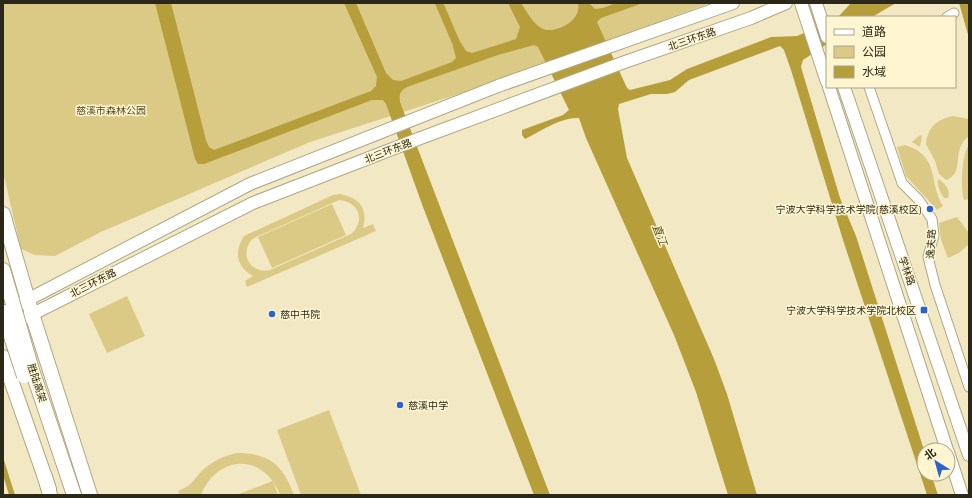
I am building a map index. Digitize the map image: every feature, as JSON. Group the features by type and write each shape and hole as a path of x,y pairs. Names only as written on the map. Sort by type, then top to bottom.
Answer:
{"main road":[{"name":"北三环东路","path":"3,312 250,184 543,71 733,3"},
{"name":"北三环东路","path":"3,329 254,203 622,62 751,18 786,3"},
{"path":"801,3 826,79"},
{"path":"816,3 826,34"},
{"name":"学林路","path":"829,88 945,442"},
{"name":"学林路","path":"844,88 969,455"},
{"path":"4,217 32,314 90,495"},
{"name":"胜陆高架","path":"3,270 32,370 74,495"},
{"name":"胜陆高架","path":"3,312 64,495"},
{"path":"3,357 50,495"},
{"name":"学林路","path":"956,476 962,495"}],"street":[{"name":"逸夫路","path":"869,88 902,183 919,200 932,219 934,235 928,257 935,285 969,387"}],"green space":[{"name":"慈溪市森林公园","path":"3,3 710,3 493,83 310,142 101,232 55,256 35,255 21,249 3,172"},
{"path":"953,116 969,119 969,136 960,148 955,172 952,177 946,180 939,174 935,161 926,144 929,133 934,125"},
{"path":"920,135 922,136 920,147 912,142"},
{"path":"905,145 924,156 929,163 943,206 937,210 906,176 897,147"},
{"path":"969,145 969,199 964,200 962,172 963,163"},
{"path":"938,179 947,187 949,192 948,198 944,198 941,193 938,187"},
{"path":"340,194 353,198 357,201 363,210 363,228 373,224 376,231 247,287 245,281 253,276 243,268 238,258 239,247 244,236 333,195","holes":["339,200 346,201 356,208 359,218 356,229 351,234 270,270 257,269 249,262 247,251 248,245 252,239"]},
{"path":"332,204 346,235 272,268 258,237"},
{"path":"957,217 969,233 969,244 959,253 948,258 941,240 939,223"},
{"path":"127,296 145,336 107,353 89,314"},
{"path":"329,410 361,495 301,495 277,430"},
{"path":"237,453 258,455 267,458 274,463 285,476 294,495 280,495 273,481 263,472 252,466 241,464 229,466 218,472 209,482 201,495 180,495 178,491 193,482 200,473 212,463"},
{"path":"273,481 278,495 236,495"}],"water":[{"name":"直江","path":"155,3 171,3 206,140 209,147 214,150 371,91 376,86 377,77 344,3 356,3 386,73 393,80 401,81 452,62 456,58 453,46 461,43 466,51 472,53 516,39 520,27 508,3 521,3 535,23 543,29 553,30 564,26 574,19 577,14 578,3 589,3 595,9 603,8 616,3 643,3 601,18 597,22 627,88 630,90 670,80 687,69 771,37 797,36 826,23 826,45 803,60 801,67 840,198 856,236 921,442 916,442 916,462 843,240 791,70 784,50 780,46 689,80 675,92 667,94 651,94 619,104 618,109 627,158 714,359 727,394 757,495 728,495 696,392 674,335 586,138 579,118 572,118 558,122 525,139 522,135 522,130 563,115 569,110 538,47 534,45 498,55 407,87 400,93 400,102 550,495 534,495 423,207 386,104 383,100 372,100 204,164 198,164 195,159"},
{"path":"851,3 896,3 874,16 839,16"},
{"path":"959,3 969,3 969,38"},
{"path":"3,457 15,495 9,495 3,475"},
{"path":"923,482 934,482 938,495 927,495"}],"waterway":[{"path":"439,3 461,54"}],"place":[{"name":"宁波大学科学技术学院(慈溪校区)","path":"930,209"},
{"name":"宁波大学科学技术学院北校区","path":"924,310"},
{"name":"慈中书院","path":"272,314"},
{"name":"慈溪中学","path":"400,405"}]}
